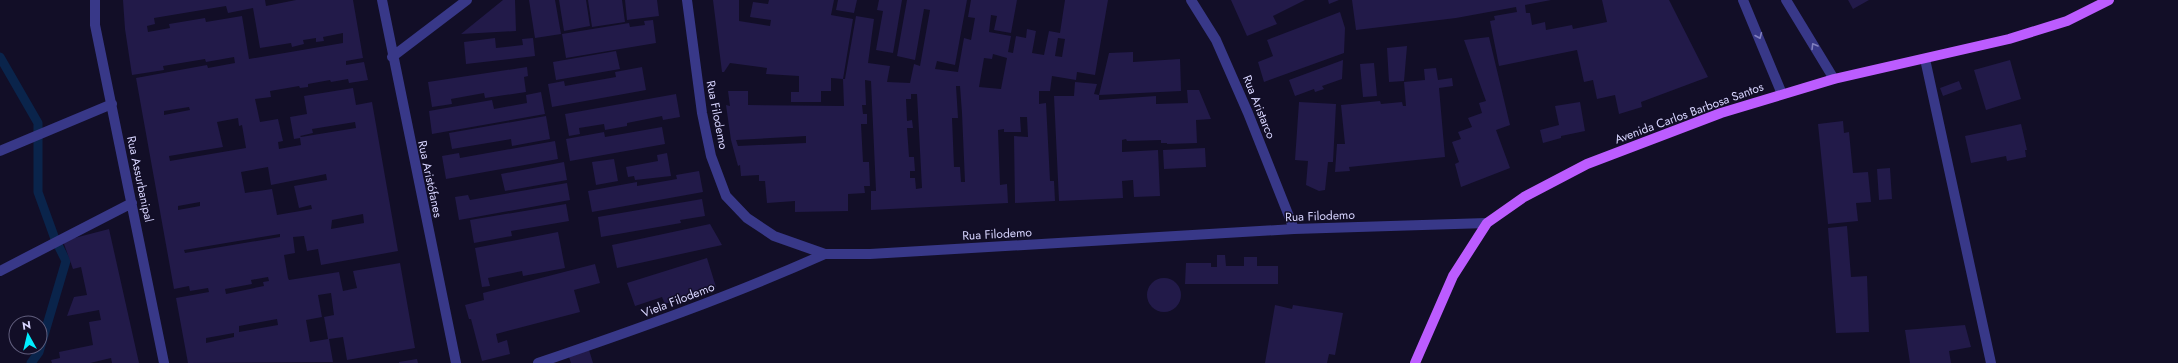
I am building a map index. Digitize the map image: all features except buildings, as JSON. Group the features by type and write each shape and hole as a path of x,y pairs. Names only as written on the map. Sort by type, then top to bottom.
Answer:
{"main road":[{"name":"Avenida Carlos Barbosa Santos","path":"1415,363 1453,276 1487,223 1524,197 1587,164 1721,113 1834,79 2009,39 2066,22 2109,0"}],"street":[{"name":"Rua Assurbanipal","path":"95,0 95,25 164,363"},
{"name":"Rua Aristófanes","path":"382,0 392,57 456,363"},
{"path":"392,57 467,0"},
{"name":"Rua Filodemo","path":"687,0 702,113 711,156 726,196 747,218 774,236 824,254 870,254 1294,229 1487,223"},
{"name":"Rua Aristarco","path":"1191,0 1216,40 1248,113 1294,229"},
{"path":"1743,0 1782,94"},
{"path":"1786,0 1834,79"},
{"path":"1924,59 1990,363"},
{"path":"0,151 112,104"},
{"path":"0,271 132,203"},
{"name":"Viela Filodemo","path":"538,363 642,328 737,291 824,254"}],"waterway":[{"path":"0,57 38,123 38,192 55,239 66,261 39,352 31,363"}]}
